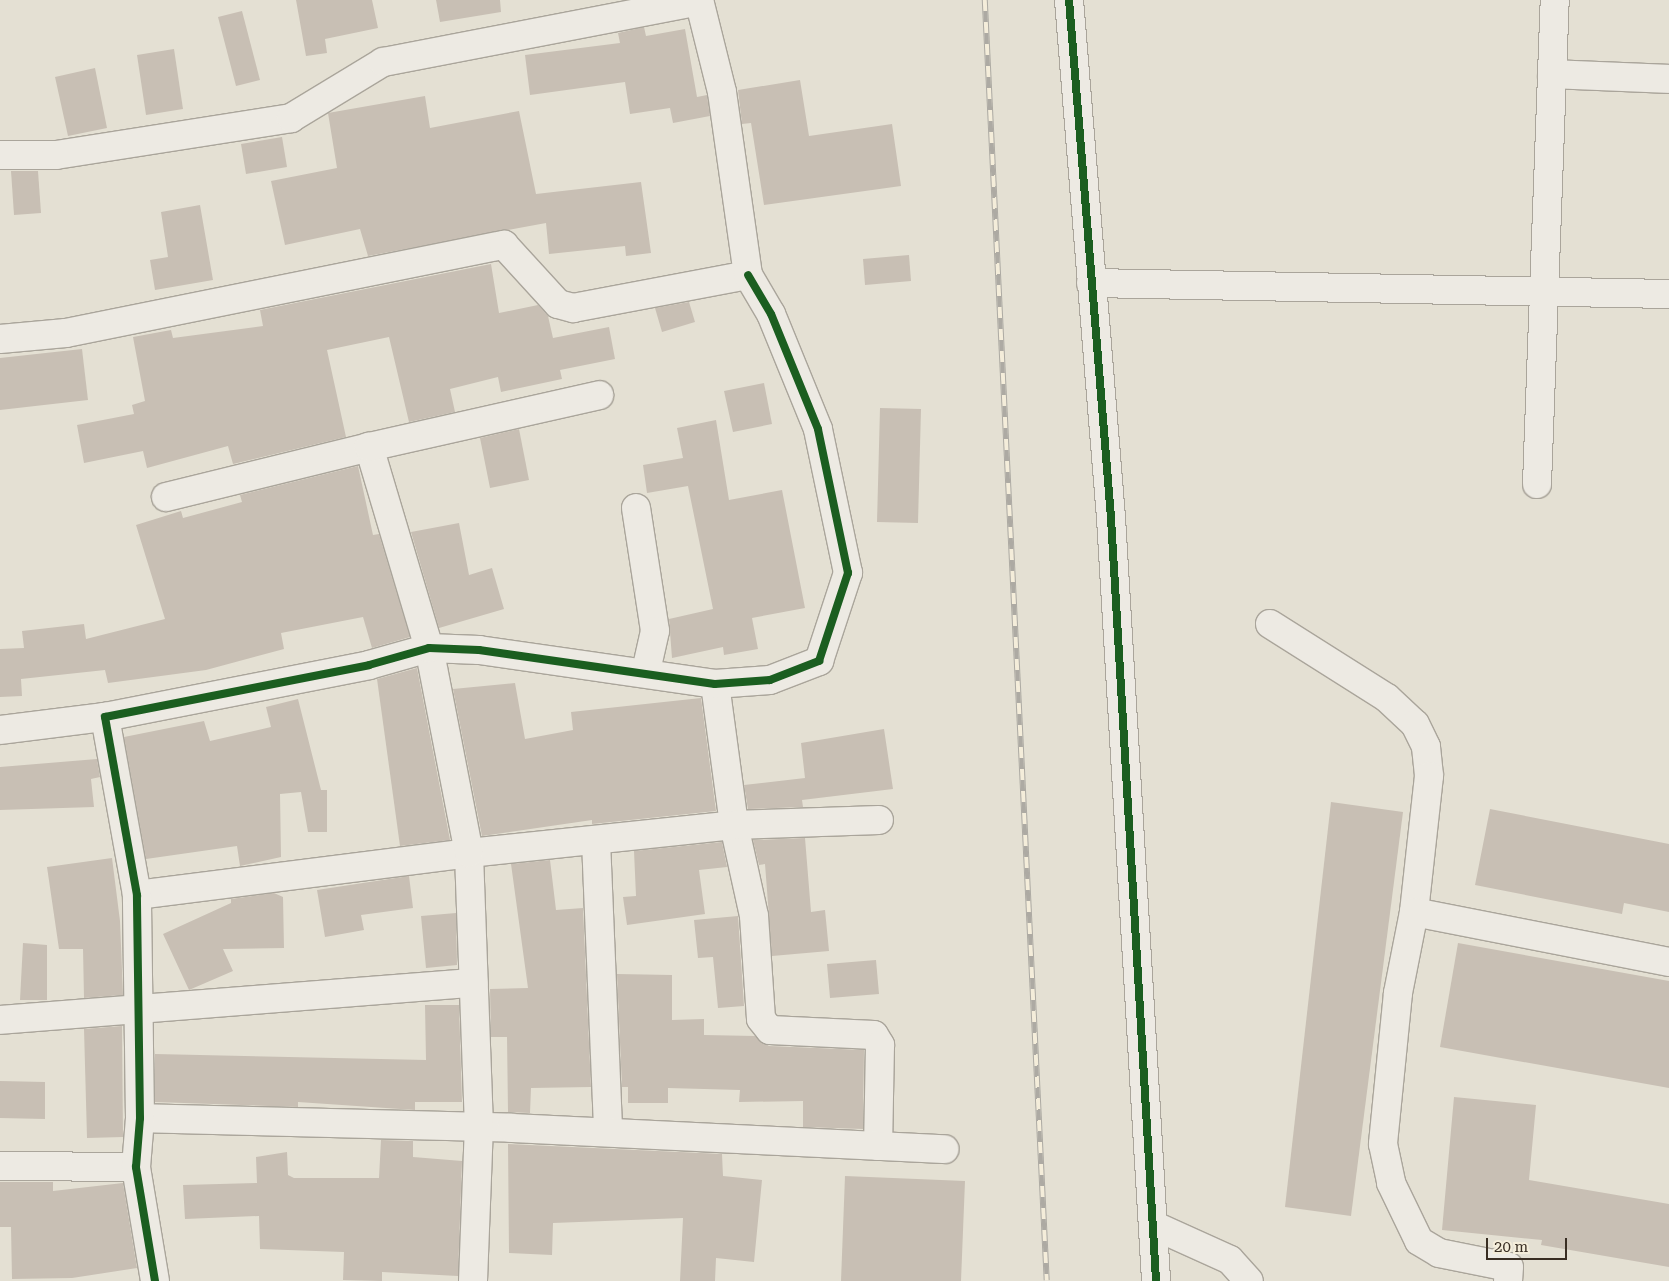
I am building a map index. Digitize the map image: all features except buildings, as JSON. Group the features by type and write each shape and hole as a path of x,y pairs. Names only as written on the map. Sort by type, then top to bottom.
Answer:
{"street":[{"path":"0,156 56,155 291,118 383,62 699,0 722,92 748,275 771,314 818,429 848,574 819,661 770,680 714,684 646,671 429,648 369,665 105,717 0,730"},
{"path":"1069,0 1111,518 1155,1226 1156,1281"},
{"path":"1537,484 1555,0"},
{"path":"1552,74 1669,79"},
{"path":"0,339 66,333 504,245 558,304 573,308 748,275"},
{"path":"1092,283 1543,288 1669,294"},
{"path":"166,497 369,447 599,395"},
{"path":"369,447 429,648 469,853 479,1127 473,1281"},
{"path":"636,508 655,631 646,671"},
{"path":"1270,624 1387,698 1415,724 1426,747 1429,776 1414,912 1398,993 1383,1144 1392,1183 1419,1241 1439,1253 1509,1267 1508,1281"},
{"path":"714,684 734,825 754,916 761,1019 770,1030 874,1035 880,1045 878,1146"},
{"path":"105,717 137,895 136,1011 140,1118 136,1167 155,1281"},
{"path":"137,895 469,853 734,825 879,820"},
{"path":"596,841 608,1132"},
{"path":"1414,912 1669,962"},
{"path":"0,1020 136,1011 474,983"},
{"path":"140,1118 479,1127 944,1149"},
{"path":"0,1166 136,1167"},
{"path":"1155,1226 1230,1260 1249,1281"}],"railway":[{"path":"985,0 1047,1281"}],"cycle path":[{"path":"1069,0 1111,518 1156,1281"},
{"path":"155,1281 136,1167 140,1118 137,895 105,717 369,665 429,648 479,650 715,684 770,680 819,661 848,573 818,429 771,314 748,275"}]}
